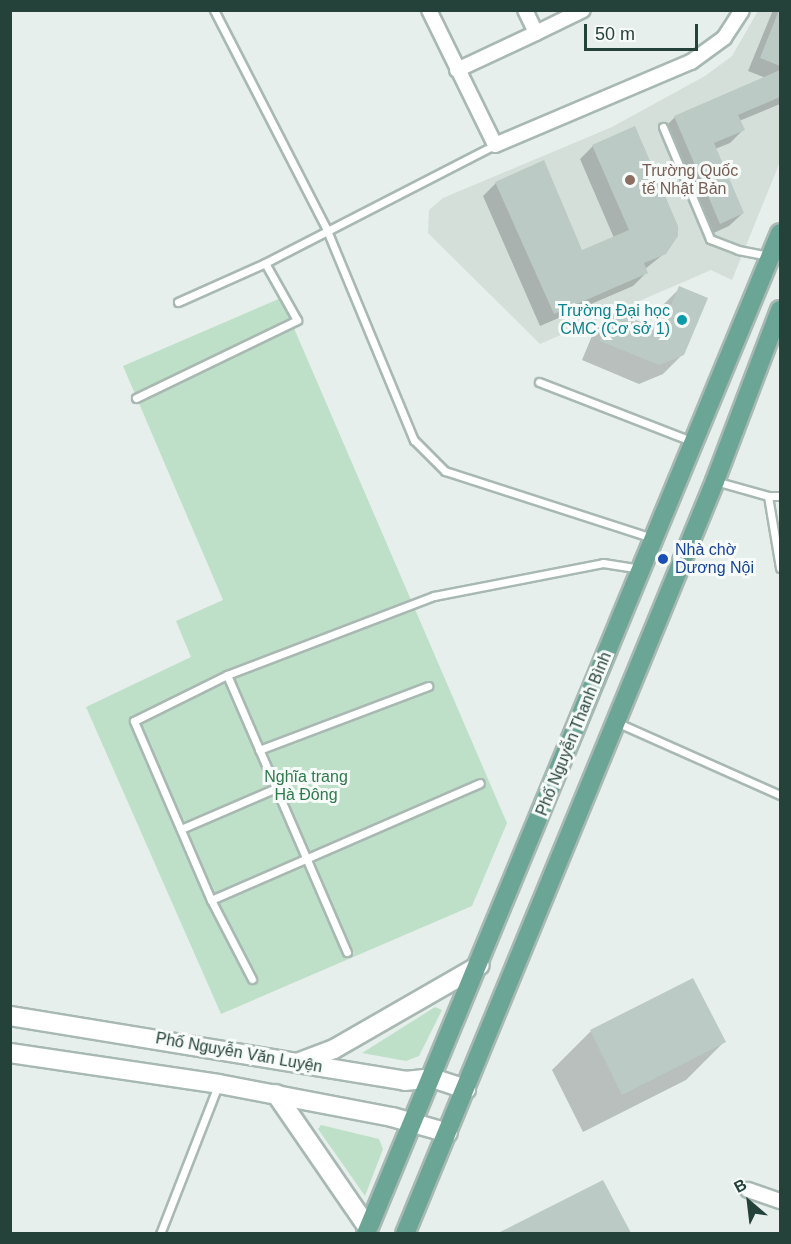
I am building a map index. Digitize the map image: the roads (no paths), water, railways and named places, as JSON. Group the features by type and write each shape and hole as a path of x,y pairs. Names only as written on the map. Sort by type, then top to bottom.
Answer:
{"main road":[{"name":"Phố Nguyễn Thanh Bình","path":"367,1231 480,965 640,569 780,233"},
{"name":"Phố Nguyễn Thanh Bình","path":"405,1233 715,481 780,310"},
{"path":"298,1062 334,1049 480,965"},
{"name":"Phố Nguyễn Văn Luyện","path":"10,1016 405,1081 432,1078 466,1089"},
{"name":"Phố Nguyễn Văn Luyện","path":"10,1053 276,1094 412,1122 448,1133"},
{"path":"276,1094 367,1231"}],"street":[{"path":"429,10 495,145 691,62 724,38 742,10"},
{"path":"525,10 536,33"},
{"path":"457,70 583,10"},
{"path":"748,1190 780,1201"}],"lane":[{"path":"214,11 326,228 414,440 445,471 653,538"},
{"path":"663,127 710,239 738,250 771,256"},
{"path":"178,302 265,263 326,228 495,145"},
{"path":"136,398 297,320 265,263"},
{"path":"539,382 694,442"},
{"path":"715,481 768,496 780,496"},
{"path":"768,496 780,568"},
{"path":"252,979 211,900 134,721 227,675 434,596 603,563 640,569"},
{"path":"227,675 347,952"},
{"path":"259,750 428,686"},
{"path":"616,722 780,795"},
{"path":"211,900 480,783"},
{"path":"181,829 276,788"},
{"path":"160,1233 219,1084"}],"place":[{"name":"Trường Quốc tế Nhật Bản","path":"630,180"},
{"name":"Trường Đại học CMC (Cơ sở 1)","path":"682,320"},
{"name":"Nhà chờ Dương Nội","path":"663,559"}],"park label":[{"name":"Nghĩa trang Hà Đông","path":"306,786"}]}
